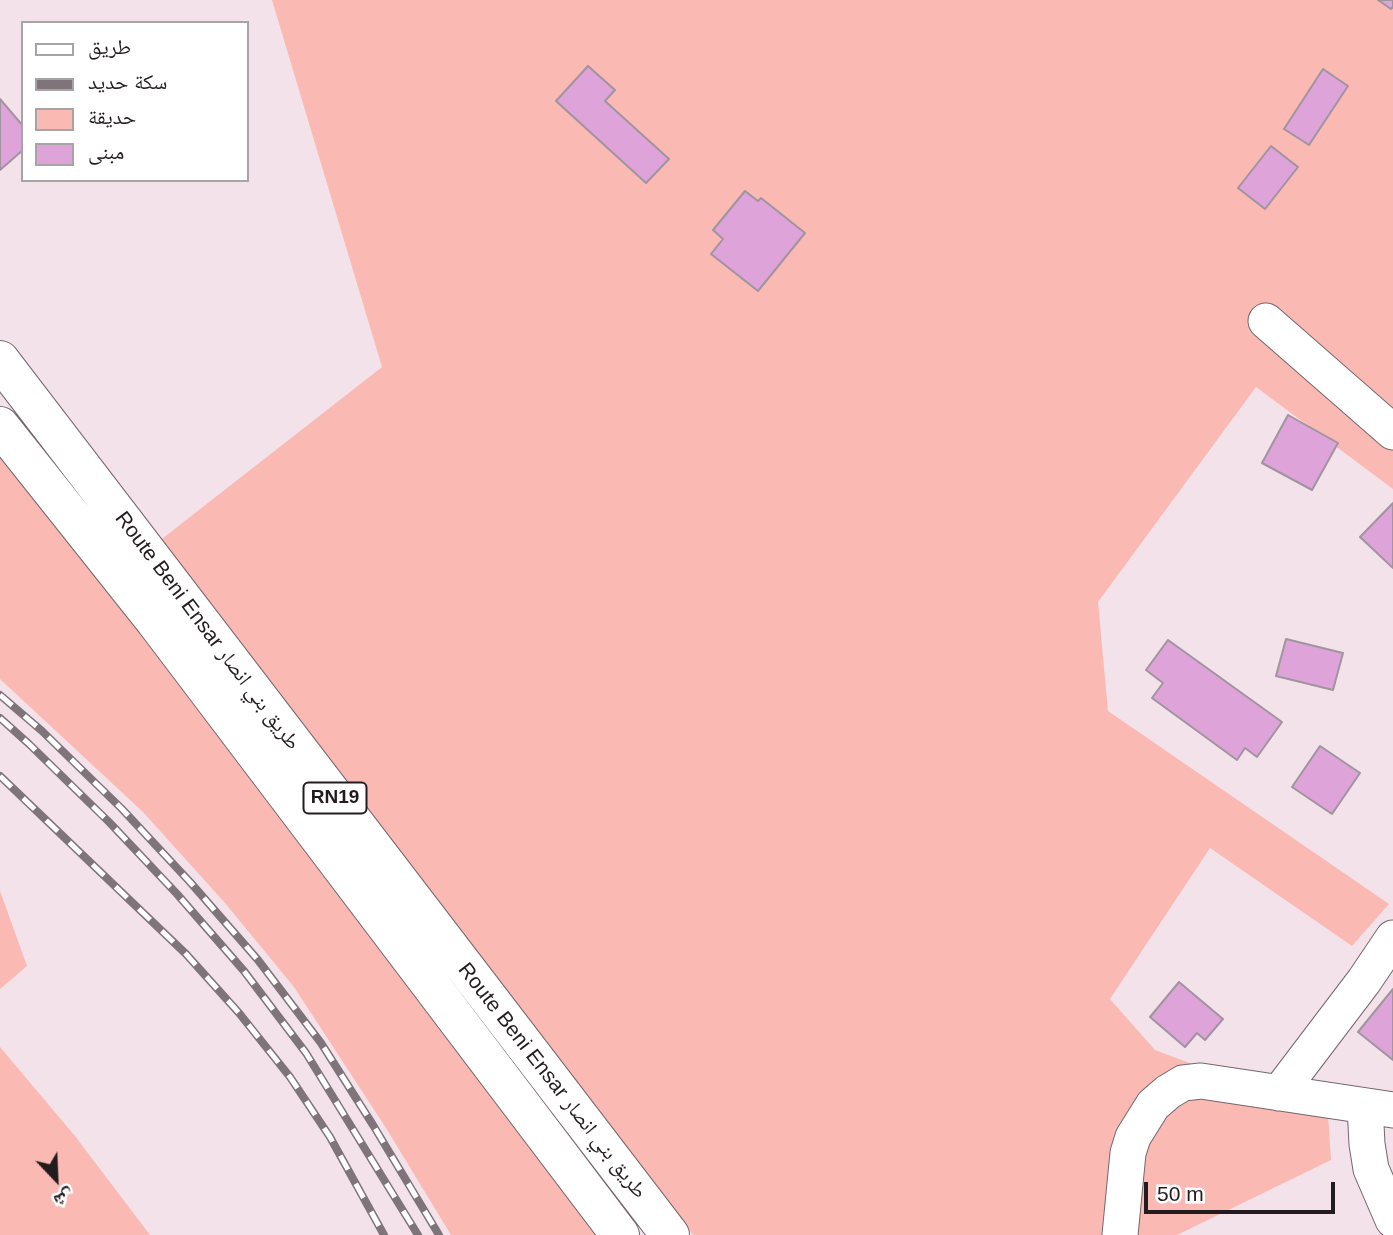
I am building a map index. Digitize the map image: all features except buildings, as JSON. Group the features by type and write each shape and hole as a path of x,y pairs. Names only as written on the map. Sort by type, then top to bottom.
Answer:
{"highway":[{"name":"Route Beni Ensar طريق بني انصار","path":"0,360 670,1235"},
{"name":"Route Beni Ensar طريق بني انصار","path":"0,426 155,621 620,1235"}],"street":[{"path":"1265,321 1393,432"},
{"path":"1279,1093 1364,981 1393,938"},
{"path":"1120,1235 1128,1153 1133,1137 1153,1105 1168,1091 1183,1083 1202,1082 1379,1108 1367,1144 1371,1169 1393,1220"}],"green space":[{"path":"272,0 1393,0 1393,489 1256,387 1098,602 1108,711 1389,904 1352,946 1210,848 1110,999 1155,1050 1328,1115 1331,1160 1177,1235 693,1235 158,542 382,367"},
{"path":"0,445 614,1235 451,1235 386,1128 294,987 225,903 143,812 0,679"},
{"path":"0,891 27,966 0,989"},
{"path":"0,1047 75,1136 150,1235 0,1235"}],"railway":[{"path":"0,695 42,731 122,809 258,960 321,1043 439,1235"},
{"path":"0,718 109,822 244,971 306,1053 418,1235"},
{"path":"0,776 186,954 239,1013 290,1077 330,1137 384,1235"}]}
